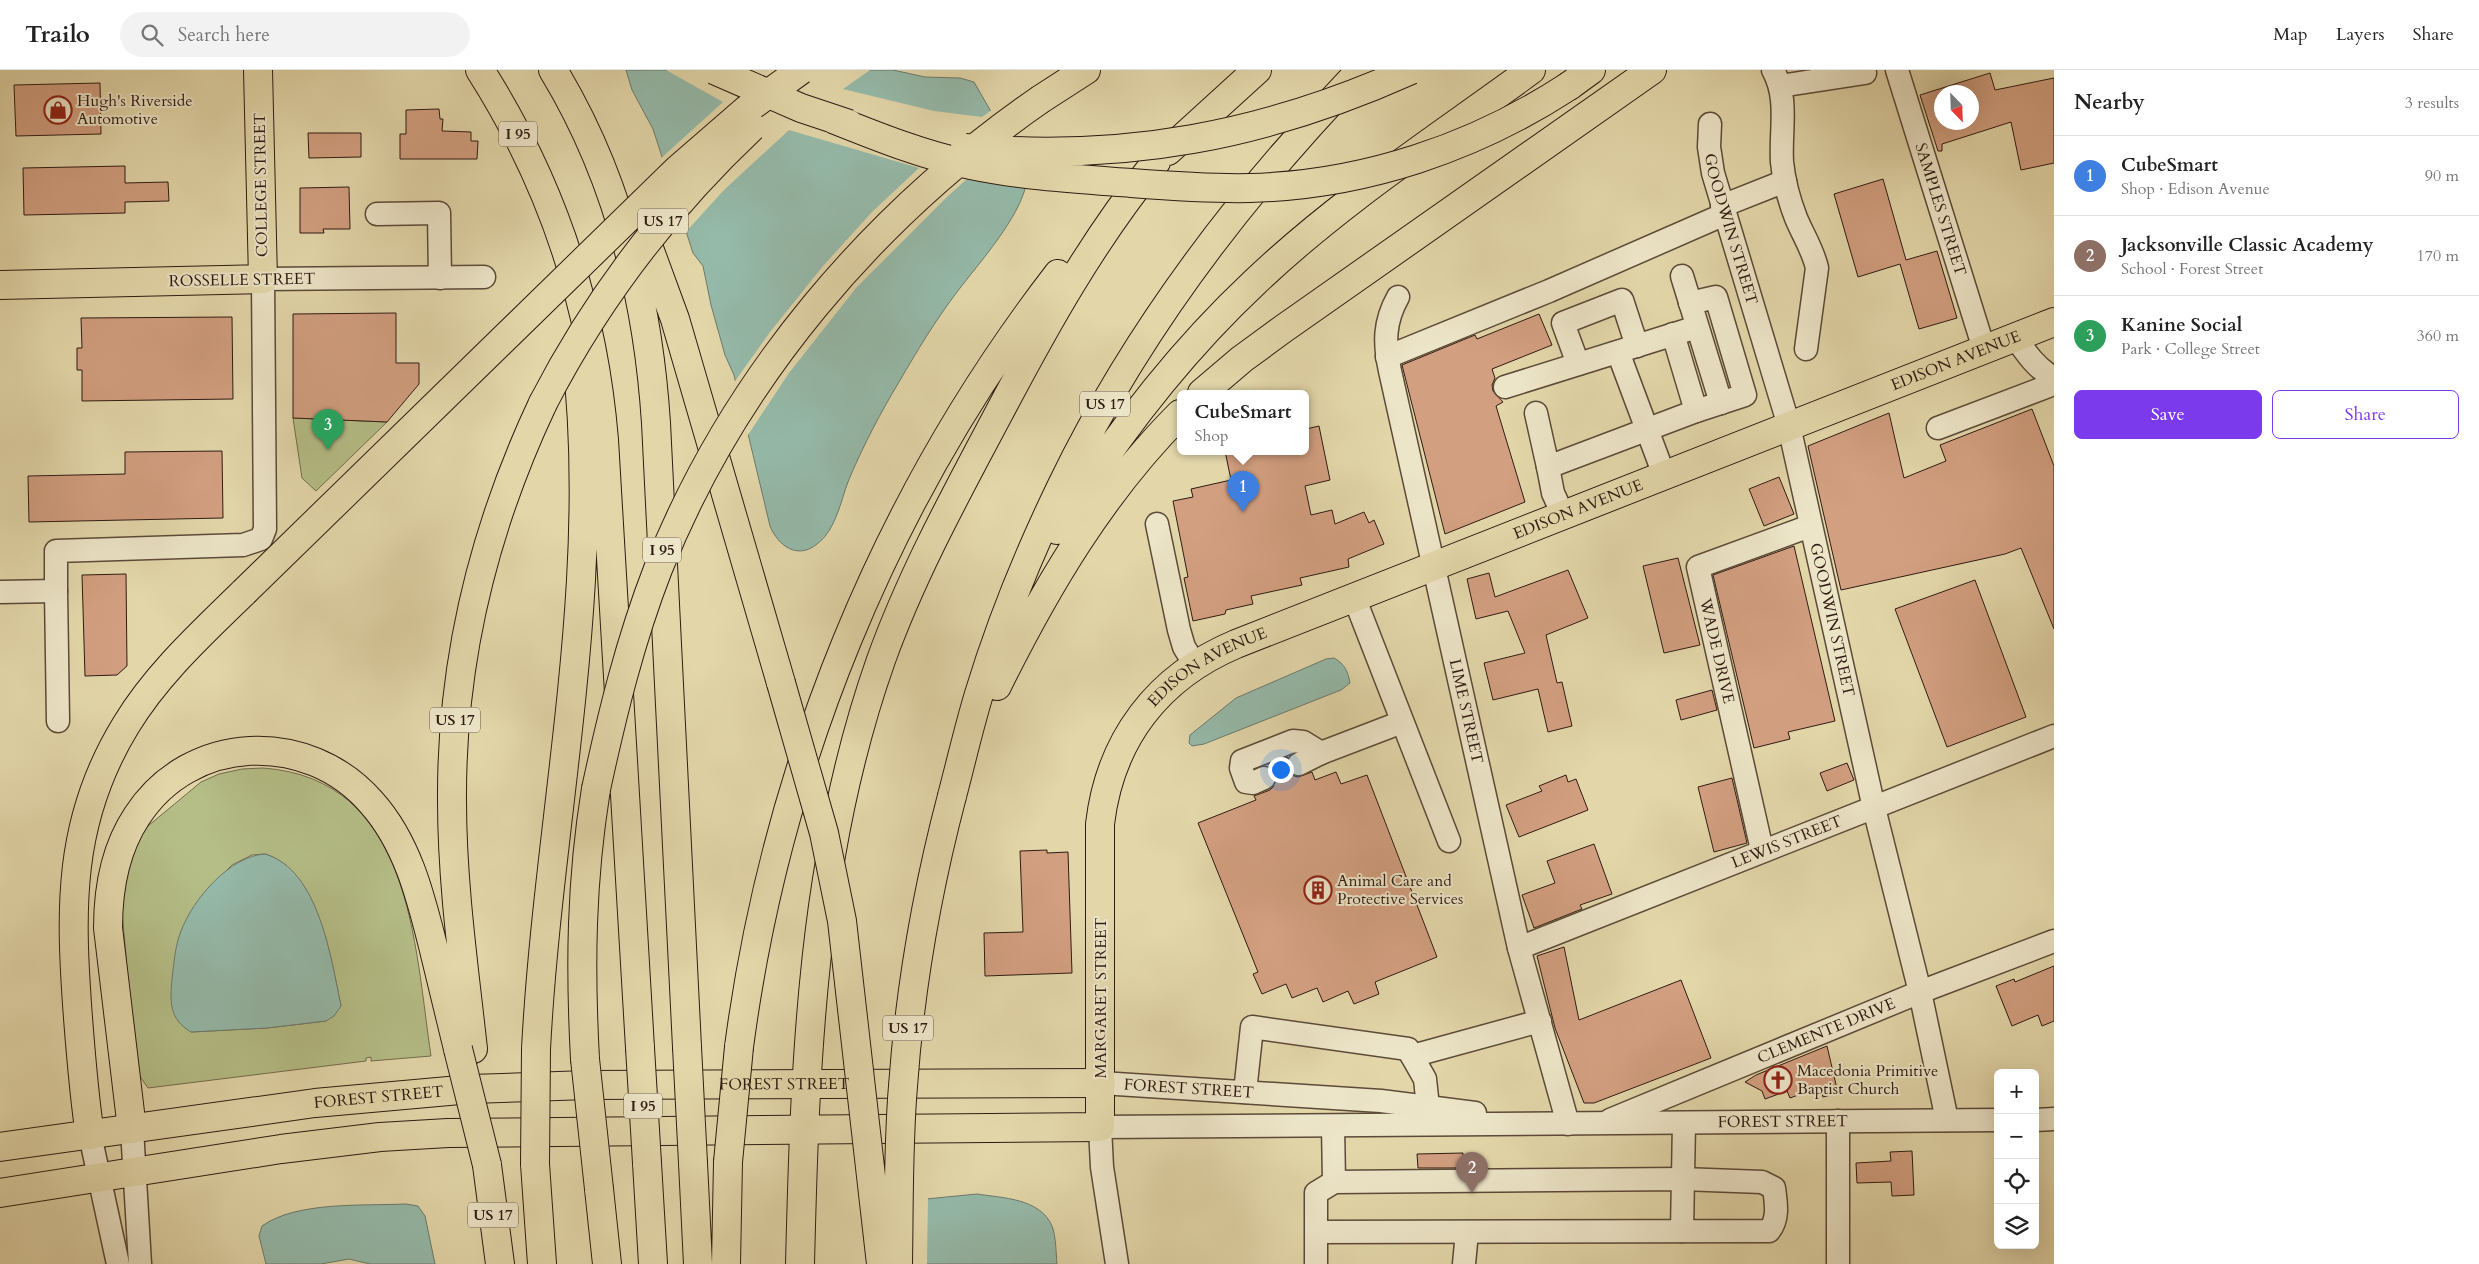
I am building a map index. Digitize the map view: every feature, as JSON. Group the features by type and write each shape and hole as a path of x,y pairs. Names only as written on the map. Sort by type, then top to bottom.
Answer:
{"main road":[{"name":"COLLEGE STREET","path":"258,70 263,279"},
{"name":"I 95","path":"480,70 526,150 549,200 570,258 585,310 601,407 653,1264"},
{"path":"714,70 771,96 919,152 970,165 1015,173 1195,187 1251,188 1335,180 1402,164 1490,131 1531,110 1591,70"},
{"path":"90,1135 84,1097 72,937 74,877 85,823 104,768 126,726 144,698 175,660 678,169 746,110 801,70"},
{"name":"US 17","path":"500,1264 487,1165 466,1049 453,843 452,768 456,703 465,641 488,542 522,448 543,403 600,303 660,224 727,150 754,125 821,70"},
{"path":"607,1264 588,1084 582,1003 581,937 584,881 596,790 615,706 635,635 659,568 686,507 718,447 773,360 816,305 860,254 933,182 980,143 1041,99 1086,70"},
{"path":"726,1264 728,1162 739,1047 758,931 786,813 828,689 883,558 946,440 1009,342 1096,226 1156,162 1257,70"},
{"name":"US 17","path":"898,1264 901,1120 909,1023 923,924 952,796 978,697 1010,608 1068,472 1107,400 1142,344 1199,263 1256,189 1294,142 1361,70"},
{"path":"832,119 896,136 962,147 1028,153 1094,152 1160,146 1257,126 1321,106 1411,70"},
{"path":"1010,608 1061,522 1117,439 1162,380 1209,328 1255,281 1324,223 1532,70"},
{"path":"1206,390 1242,359 1283,329 1652,70"},
{"name":"I 95","path":"556,74 588,136 620,221 638,287 650,357 655,414 698,1264"},
{"path":"556,74 617,176 642,227 657,264 675,320 824,833 841,912 851,982 881,1264"},
{"path":"800,1264 805,1084 817,951 833,841 871,690 894,626 935,536 1048,320 1098,237 1156,162"},
{"path":"542,1264 535,1164 536,1049 542,944 574,673 582,503 581,416 577,360 563,265 549,200"},
{"name":"ROSSELLE STREET","path":"0,285 263,279"},
{"name":"EDISON AVENUE","path":"1128,735 1158,696 1195,665 1236,644 2054,322"},
{"path":"952,796 988,703 1060,570 1121,479 1177,417"},
{"name":"MARGARET STREET","path":"1100,1127 1100,824 1109,775 1128,735"},
{"path":"132,1129 108,928 109,898 114,869 129,829 153,795 171,778 193,765 227,752 276,750 312,760 346,779 364,794 379,811 400,845 418,888 466,1049"},
{"name":"FOREST STREET","path":"0,1147 323,1102 471,1088 595,1085 1101,1083"},
{"name":"FOREST STREET","path":"0,1193 281,1149 431,1134 1100,1127"}],"street":[{"name":"SAMPLES STREET","path":"1897,70 1984,349"},
{"path":"1806,349 1817,268 1814,255 1796,219 1785,181 1782,162 1783,111 1777,78 1865,73"},
{"name":"GOODWIN STREET","path":"1710,124 1710,158 1723,210 1789,426 1874,808 1920,992 1947,1120"},
{"path":"1387,357 1549,291 1785,181"},
{"path":"377,214 439,213 440,278"},
{"path":"1682,276 1721,403"},
{"name":"ROSSELLE STREET","path":"263,279 484,277"},
{"name":"COLLEGE STREET","path":"56,591 56,551 231,546 261,539 265,529 263,279"},
{"name":"LIME STREET","path":"1398,297 1386,328 1387,357 1519,948 1568,1124"},
{"path":"1548,467 1696,411 1745,395 1716,297 1690,303"},
{"path":"1578,364 1564,323 1622,300 1628,349 1647,429 1664,475"},
{"path":"1505,387 1697,327"},
{"path":"1673,334 1696,411"},
{"path":"2015,337 2028,356 2045,374 2054,378"},
{"path":"1938,428 2054,384"},
{"path":"1536,413 1553,493 1563,515"},
{"path":"1157,524 1179,630 1184,647 1195,665"},
{"name":"WADE DRIVE","path":"1762,850 1698,567 1810,526"},
{"path":"0,592 56,591 58,721"},
{"path":"1354,597 1449,841"},
{"path":"1299,764 1321,753 1402,722"},
{"name":"LEWIS STREET","path":"1519,948 1762,850 1874,808 2054,736"},
{"path":"1264,778 1253,783 1246,782 1240,768 1242,761 1292,741 1303,742 1321,753"},
{"name":"CLEMENTE DRIVE","path":"1600,1124 1920,992 2054,941"},
{"path":"1412,1056 1540,1021"},
{"path":"1245,1092 1252,1026 1408,1049 1425,1079 1428,1107"},
{"name":"FOREST STREET","path":"1101,1083 1382,1101 1568,1124"},
{"path":"2039,1120 2054,1119"},
{"name":"FOREST STREET","path":"1100,1127 1994,1120"},
{"path":"1838,1121 1838,1264"},
{"path":"1682,1231 1684,1123"},
{"path":"1333,1126 1334,1182"},
{"name":"MARGARET STREET","path":"1100,1127 1102,1167 1117,1264"},
{"path":"132,1129 140,1264"},
{"path":"90,1135 118,1264"},
{"path":"1316,1232 1769,1231 1775,1224 1776,1205 1774,1188 1762,1182 1682,1179 1334,1182 1316,1193 1316,1232 1316,1264"},
{"path":"1464,1264 1467,1232"}],"green space":[{"path":"293,418 387,422 316,491 302,478"},
{"path":"263,768 312,779 350,802 377,834 397,874 410,918 419,965 431,1056 371,1061 371,1057 366,1058 366,1061 148,1088 136,1071 122,911 123,886 136,836 201,782 219,774 242,769","holes":["265,854 283,863 298,878 310,897 319,918 327,941 341,1006 326,1021 267,1028 191,1032 182,929 210,887 232,865 252,855"]}],"shaded area":[{"path":"626,70 893,70 925,77 960,78 974,82 1027,180 1017,209 1008,224 941,314 906,370 861,452 834,522 824,538 810,549 796,551 789,549 778,540 770,526 734,375 725,355 711,305 703,266 693,253 653,129 632,90"},
{"path":"1334,658 1338,660 1347,672 1350,683 1341,690 1204,744 1192,746 1189,743 1190,735 1236,698 1326,659"},
{"path":"265,854 283,863 298,878 310,896 320,918 327,941 341,1006 334,1016 326,1021 267,1028 191,1032 178,1021 171,1002 174,961 181,931 194,906 214,881 239,862"},
{"path":"977,1194 1009,1198 1039,1210 1052,1226 1057,1264 893,1264 926,1199"},
{"path":"406,1204 418,1206 425,1216 435,1264 370,1264 349,1259 321,1264 266,1264 259,1236 262,1226 277,1218 293,1212 331,1206"}],"pier":[{"path":"666,70 870,70 843,89 934,111 982,117 993,109 1020,142 1028,188 968,178 856,288 789,373 746,438 733,384 770,332 823,266 872,212 919,168 789,130 724,190 683,235 659,160 723,102"},
{"path":"928,1196 927,1264 890,1264 908,1207"}],"building":[{"path":"1990,73 1995,90 2054,78 2054,163 2021,170 2011,122 1942,144 1942,151 1938,151 1920,95 1934,91 1934,130 1979,130 1979,85 1952,85"},
{"name":"Hugh's Riverside Automotive","path":"100,83 101,134 16,136 14,85"},
{"path":"439,109 440,119 443,119 442,131 471,132 471,141 478,141 477,159 400,159 400,134 406,134 406,110"},
{"path":"308,133 361,133 361,157 309,158"},
{"path":"125,166 125,183 168,182 169,201 125,202 125,213 24,215 23,168"},
{"path":"1883,179 1906,260 1937,251 1957,318 1919,329 1900,264 1858,277 1834,194"},
{"path":"349,187 350,229 323,229 324,233 300,233 300,188"},
{"path":"396,313 396,363 419,363 419,384 387,422 293,418 293,314"},
{"path":"1539,314 1552,345 1492,369 1495,378 1492,385 1493,391 1503,402 1496,406 1525,502 1445,534 1402,365 1475,335 1477,339"},
{"path":"232,317 233,399 82,401 82,370 77,370 77,348 82,348 81,318"},
{"path":"2032,409 2054,466 2054,629 2021,548 2005,554 1841,590 1808,446 1889,413 1904,478 1946,461 1940,445"},
{"path":"1319,426 1330,480 1305,486 1311,515 1332,510 1335,524 1364,512 1369,523 1374,520 1384,544 1348,559 1349,567 1300,578 1302,585 1251,596 1253,604 1226,610 1225,614 1193,621 1184,578 1188,577 1173,501 1193,497 1191,489 1231,480 1226,455 1309,455 1309,428"},
{"path":"222,451 223,518 29,522 28,476 125,474 125,452"},
{"path":"1779,477 1794,514 1764,526 1749,489"},
{"path":"1794,546 1835,721 1788,732 1790,739 1754,748 1713,575"},
{"path":"1678,558 1700,645 1664,653 1643,566"},
{"path":"1568,570 1588,618 1546,635 1557,683 1562,682 1572,726 1548,732 1538,689 1493,700 1484,663 1525,653 1508,611 1476,619 1467,579 1489,573 1495,597"},
{"path":"126,574 127,666 117,675 85,676 82,575"},
{"path":"1975,580 2026,717 1947,747 1895,609"},
{"path":"1712,690 1717,710 1681,720 1676,700"},
{"name":"Animal Care and Protective Services","path":"1288,757 1287,769 1291,775 1298,777 1312,772 1315,780 1336,772 1341,784 1367,775 1437,957 1375,982 1379,994 1354,1004 1348,991 1323,1002 1317,988 1292,998 1286,984 1262,994 1253,974 1258,972 1198,823 1256,800 1254,796 1270,790 1275,785 1277,779 1276,772 1267,765"},
{"path":"1847,763 1854,780 1827,791 1820,773"},
{"path":"1566,775 1568,782 1576,779 1588,810 1519,837 1506,805 1542,791 1539,786"},
{"path":"1732,778 1747,843 1714,852 1698,787"},
{"path":"1594,844 1612,894 1580,905 1582,909 1534,928 1522,895 1555,883 1547,861"},
{"path":"1047,850 1047,853 1068,852 1072,973 985,976 984,933 1023,932 1020,851"},
{"path":"1564,947 1579,1020 1681,980 1711,1058 1594,1103 1584,1103 1555,1028 1537,956"},
{"path":"2054,966 2054,1021 2042,1026 2038,1015 2012,1026 1996,986 2014,979 2015,982"},
{"path":"1827,1046 1838,1093 1823,1097 1820,1087 1790,1098 1787,1091 1765,1099 1762,1091 1745,1082 1756,1075"},
{"path":"1912,1151 1914,1195 1892,1196 1891,1182 1857,1183 1856,1163 1891,1161 1890,1152"},
{"path":"1463,1153 1463,1168 1418,1168 1417,1154"}],"tunnel":[{"path":"1264,778 1299,764"}],"place":[{"name":"Hugh's Riverside Automotive","path":"58,110"},
{"name":"Kanine Social","path":"328,450"},
{"name":"CubeSmart","path":"1243,512"},
{"name":"Animal Care and Protective Services","path":"1318,890"},
{"name":"Macedonia Primitive Baptist Church","path":"1778,1080"},
{"name":"Jacksonville Classic Academy","path":"1472,1193"}]}
